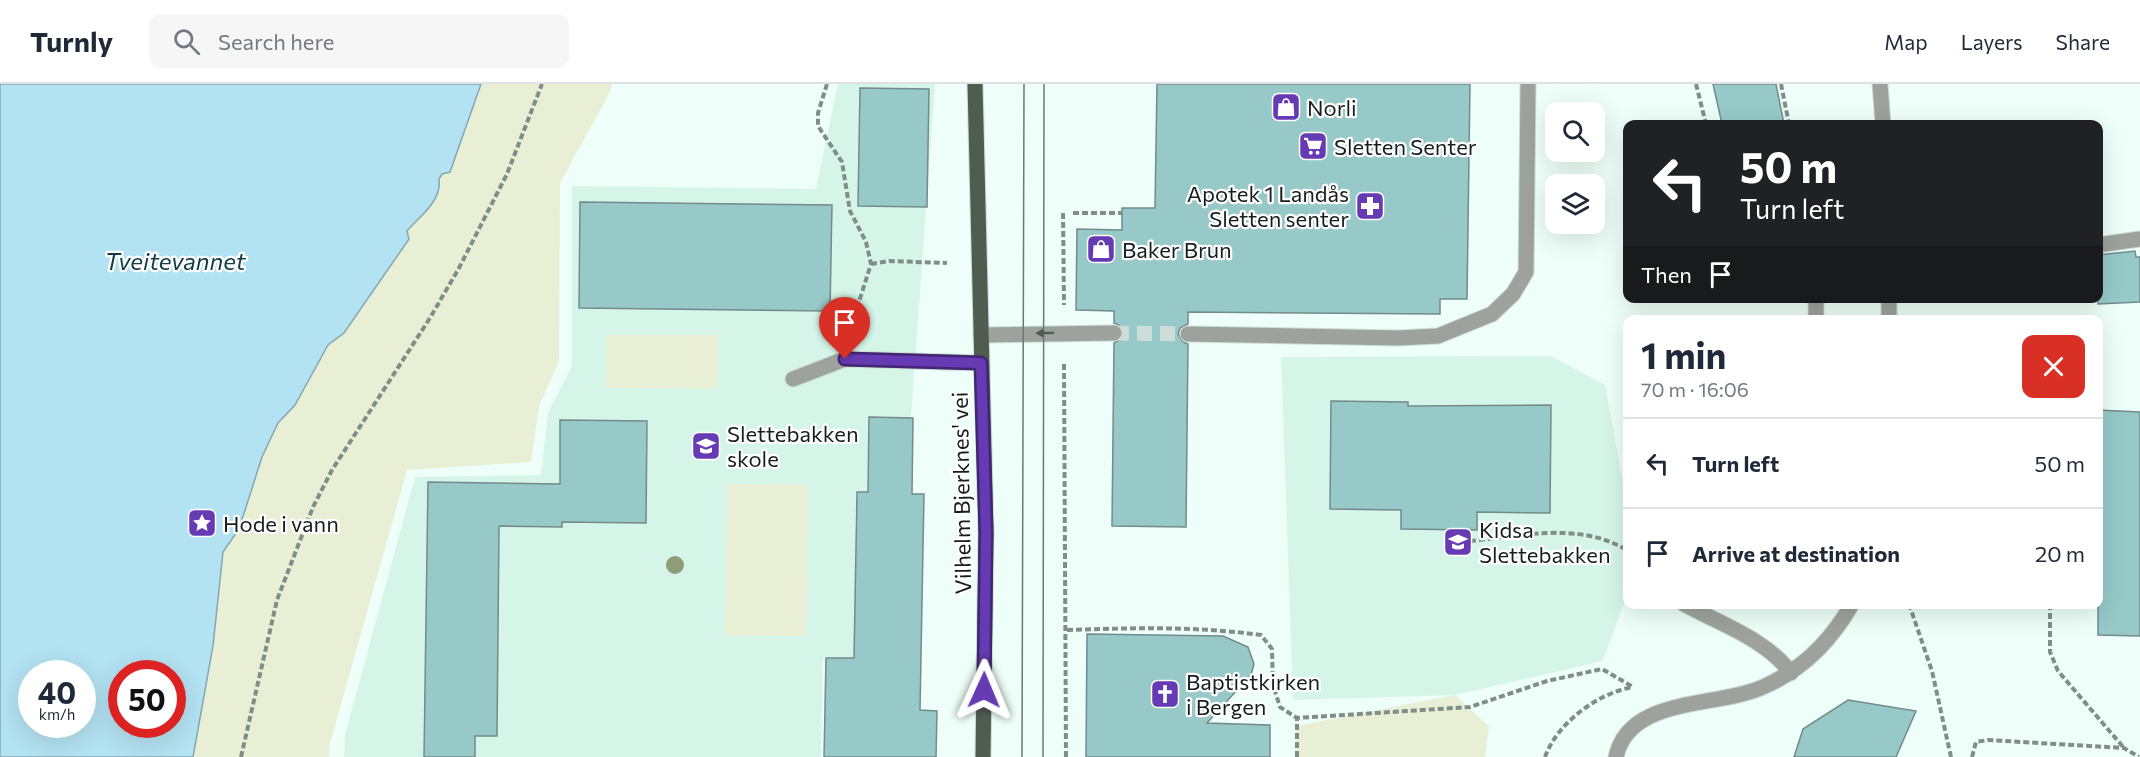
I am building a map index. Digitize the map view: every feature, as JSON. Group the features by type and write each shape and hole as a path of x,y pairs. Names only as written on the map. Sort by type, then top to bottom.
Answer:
{"main road":[{"name":"Vilhelm Bjerknes' vei","path":"975,84 986,532 983,757"}],"street":[{"path":"1188,334 1398,338 1438,336 1492,314 1513,294 1526,272 1528,84"},
{"path":"1880,84 1883,120"},
{"path":"2103,244 2140,239"},
{"path":"981,335 1109,333"},
{"path":"793,379 845,359 981,363"},
{"path":"1693,609 1767,648 1781,659 1791,673"},
{"path":"1616,757 1619,743 1630,727 1651,715 1761,688 1791,673 1825,644 1849,609"}],"path":[{"path":"241,757 277,600 312,507 332,470 430,318 459,268 507,174 542,84"},
{"path":"827,84 818,113 818,126 842,162 850,211 866,242 871,264 853,315 845,359"},
{"path":"1696,84 1705,120"},
{"path":"1781,84 1788,120"},
{"path":"1063,213 1066,757"},
{"path":"1073,213 1122,213"},
{"path":"871,264 889,261 947,263"},
{"path":"1461,542 1570,533 1610,540 1623,549"},
{"path":"1911,609 1932,671 1951,757"},
{"path":"2050,609 2050,652 2058,671 2124,748 2139,757"},
{"path":"1066,630 1151,627 1217,628 1261,635 1272,649 1273,685 1280,707 1297,718 1470,706 1547,681 1602,669 1677,708"},
{"path":"1545,757 1561,731 1586,708 1610,692 1633,687"},
{"path":"1297,718 1297,757"},
{"path":"1972,757 1976,742 1988,740 2124,748"}],"shaded area":[{"name":"Tveitevannet","path":"0,84 612,84 610,92 560,183 559,361 539,406 531,462 407,470 329,747 329,757 0,757"},
{"name":"Slettebakken skole","path":"838,84 935,84 911,417 869,417 867,491 856,492 854,657 823,658 821,757 344,757 345,735 415,477 541,475 548,413 572,366 572,186 816,189"},
{"path":"607,335 718,335 717,389 606,388"},
{"name":"Kidsa Slettebakken","path":"1551,356 1605,385 1623,483 1623,606 1603,661 1455,695 1293,700 1281,357"},
{"path":"727,484 808,485 806,636 725,635"},
{"path":"1455,695 1489,727 1485,757 1297,757 1296,726"}],"water":[{"name":"Tveitevannet","path":"0,84 481,84 450,172 442,174 439,179 434,201 407,231 409,239 344,333 328,345 295,405 278,423 262,457 239,529 223,552 213,646 193,757 0,757"}],"building":[{"name":"Sletten Senter","path":"1157,84 1470,84 1467,299 1440,299 1440,314 1188,312 1188,324 1180,328 1178,334 1183,342 1188,344 1186,527 1112,526 1114,343 1122,338 1124,332 1119,325 1114,323 1114,311 1076,310 1077,229 1122,230 1122,208 1155,208"},
{"path":"1713,84 1776,84 1783,120 1721,120"},
{"path":"860,88 929,89 927,207 858,206"},
{"path":"580,202 832,205 830,311 579,308"},
{"path":"2135,251 2136,257 2140,257 2140,302 2098,304 2103,303 2103,254"},
{"path":"1331,401 1408,402 1408,406 1551,405 1550,513 1477,512 1477,530 1401,529 1401,510 1330,509"},
{"path":"2103,410 2140,412 2140,636 2098,635 2098,609 2103,609"},
{"path":"869,417 913,418 912,494 924,494 920,710 937,711 936,757 824,757 826,658 854,658 857,492 868,492"},
{"path":"560,420 647,421 646,523 562,522 562,527 499,526 497,736 475,736 475,757 424,757 428,482 560,484"},
{"name":"Baptistkirken i Bergen","path":"1087,634 1223,636 1248,647 1254,664 1251,675 1207,723 1270,725 1270,757 1086,757"},
{"path":"1848,700 1916,711 1896,757 1794,757 1803,729"}],"tunnel":[{"path":"1114,333 1188,334"}],"tram line":[{"path":"1022,757 1024,84"},
{"path":"1043,757 1044,84"}],"place":[{"name":"Norli","path":"1286,107"},
{"name":"Sletten Senter","path":"1313,146"},
{"name":"Apotek 1 Landås Sletten senter","path":"1370,206"},
{"name":"Baker Brun","path":"1101,249"},
{"name":"Slettebakken skole","path":"706,446"},
{"name":"Hode i vann","path":"202,523"},
{"name":"Kidsa Slettebakken","path":"1458,542"},
{"name":"Baptistkirken i Bergen","path":"1165,694"}],"route":[{"path":"845,359 981,363 986,532 984,690"}]}
